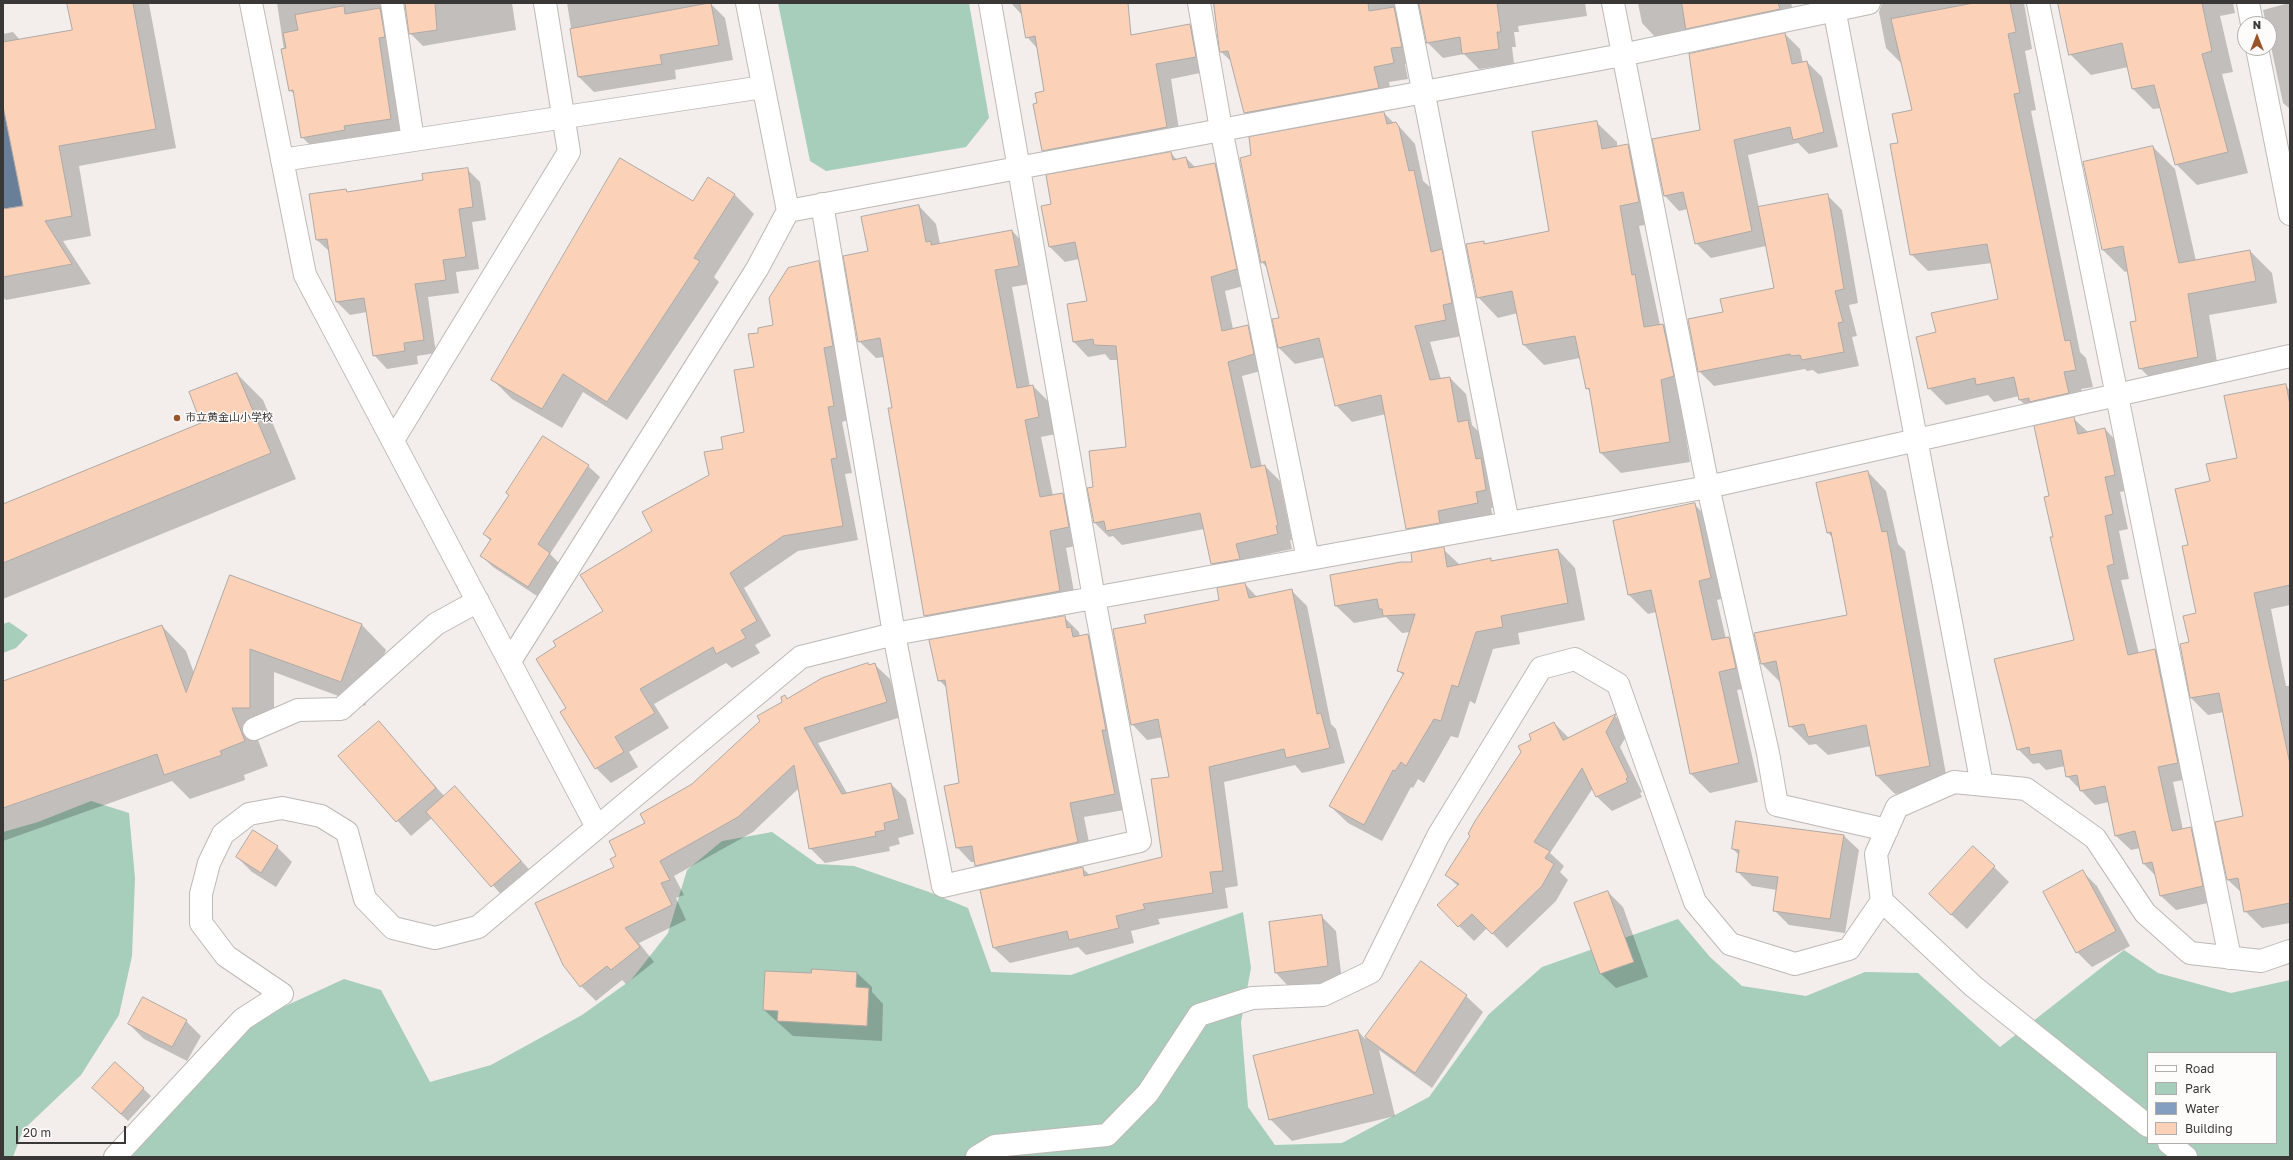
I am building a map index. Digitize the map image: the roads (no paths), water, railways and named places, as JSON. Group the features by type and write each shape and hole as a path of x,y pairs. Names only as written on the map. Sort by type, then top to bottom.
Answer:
{"street":[{"path":"251,3 305,275 597,827"},
{"path":"392,3 414,140"},
{"path":"393,440 568,152 564,117 545,3"},
{"path":"510,661 757,269 788,211 747,3"},
{"path":"822,204 894,634 943,886 1140,841 1094,598 1020,167 990,3"},
{"path":"1199,3 1221,129 1308,559"},
{"path":"1406,3 1508,523"},
{"path":"1613,3 1708,487 1768,753 1777,805 1887,830"},
{"path":"788,211 1423,91 1622,55 1834,7 1869,3"},
{"path":"2038,3 2230,958"},
{"path":"2248,3 2250,16"},
{"path":"1834,7 1982,785"},
{"path":"2259,56 2290,214"},
{"path":"282,160 764,87"},
{"path":"115,1157 243,1018 282,994 226,956 201,924 201,894 209,863 223,834 249,814 282,808 320,816 347,832 366,898 393,928 435,938 478,926 801,657 894,634 1708,487 2290,356"},
{"path":"254,729 298,710 341,709 436,624 478,601"},
{"path":"977,1157 995,1146 1107,1136 1148,1093 1199,1016 1252,998 1323,995 1370,972 1438,836 1541,668 1575,659 1618,684 1695,902 1730,944 1795,964 1849,949 1882,901"},
{"path":"2147,1125 1973,986 1882,901 1876,854 1897,807 1954,782 2026,789 2095,838 2145,913 2190,953 2262,961 2290,951"},
{"path":"2170,1144 2186,1157"}],"water":[{"path":"3,106 52,200 3,209"}],"place":[{"name":"市立黄金山小学校","path":"177,418"}]}
